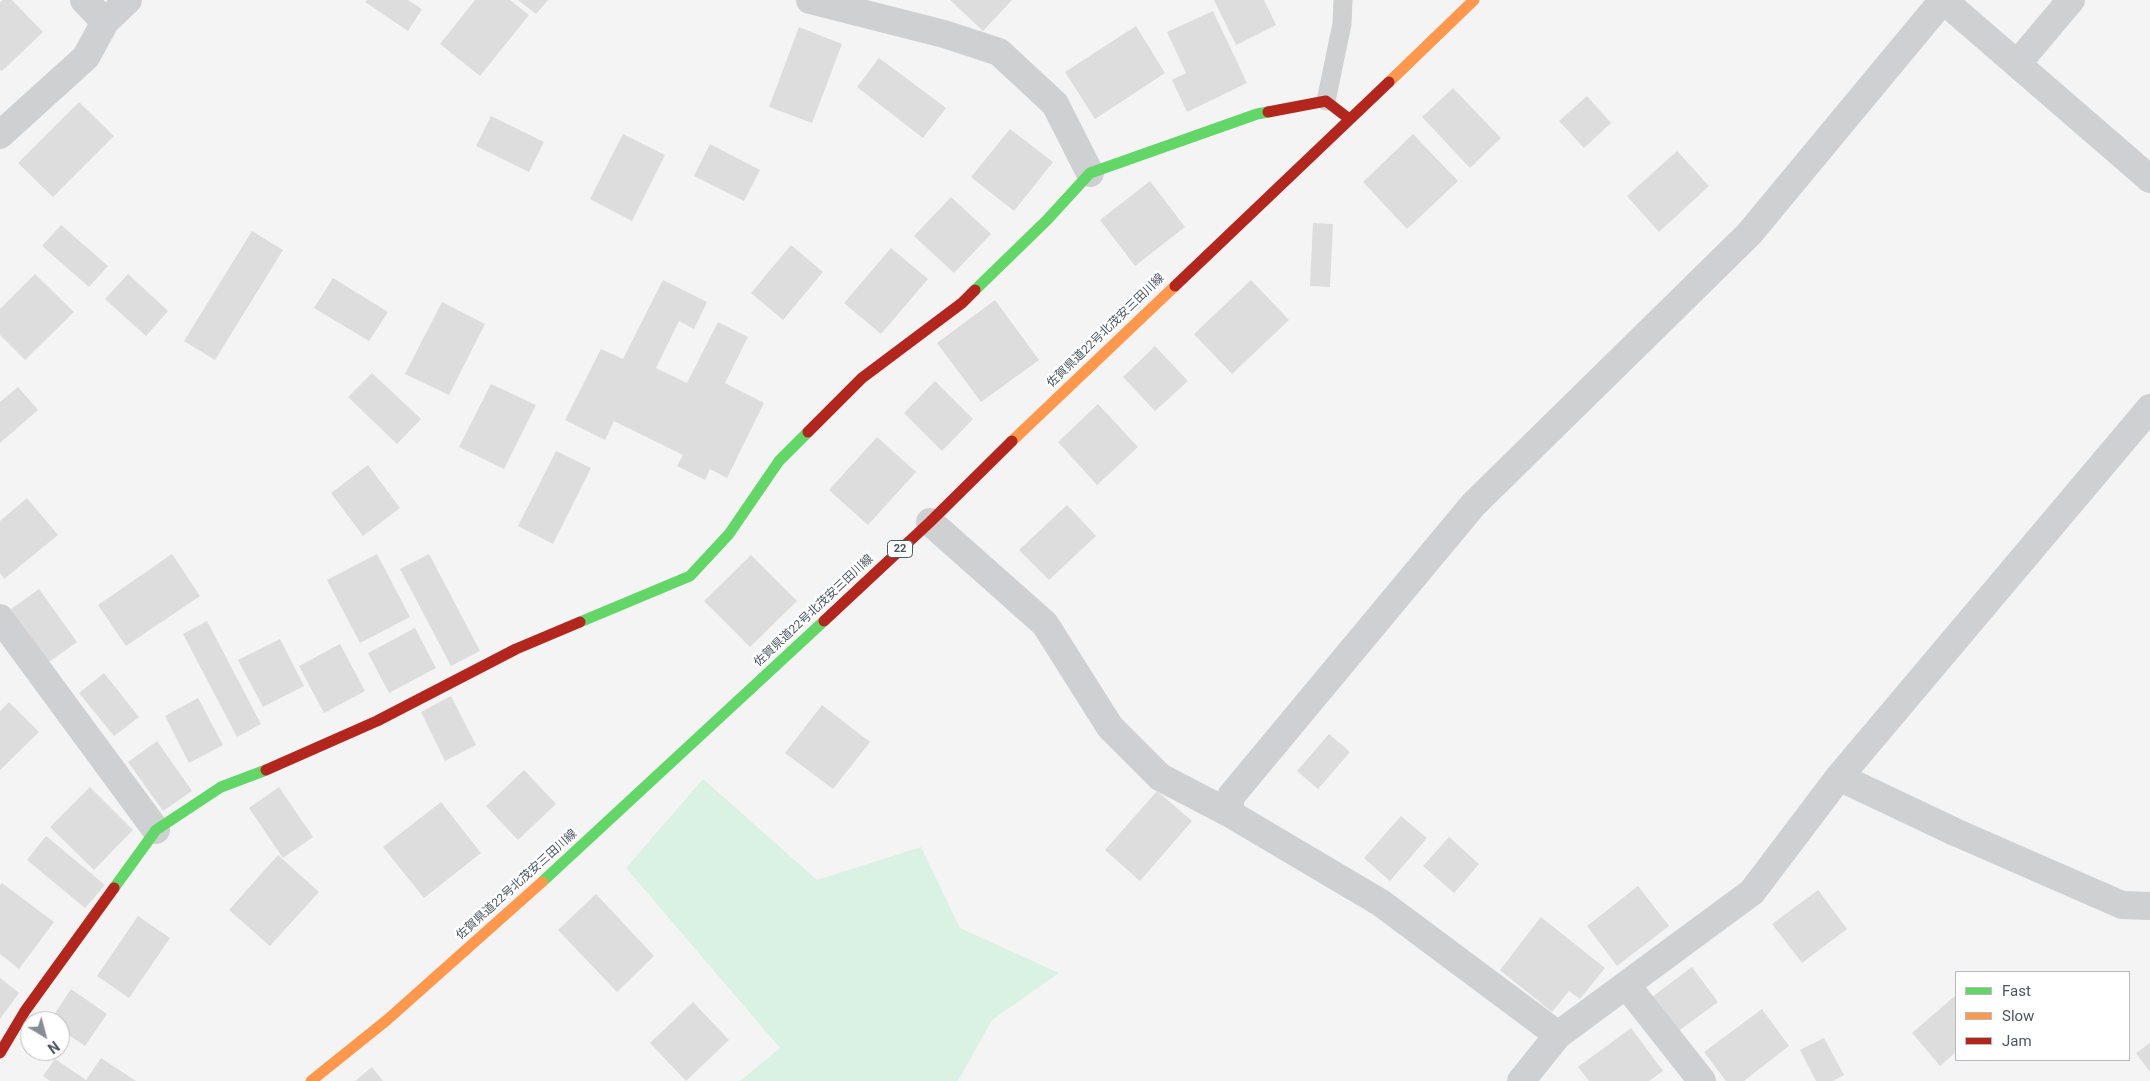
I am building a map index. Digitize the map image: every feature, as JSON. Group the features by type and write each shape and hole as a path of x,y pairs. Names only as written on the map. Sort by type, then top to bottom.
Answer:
{"street":[{"path":"84,0 105,22"},
{"path":"0,135 86,57 105,22 128,0"},
{"path":"810,0 944,34 999,52 1054,104 1090,173"},
{"name":"佐賀県道22号北茂安三田川線","path":"311,1081 387,1020 550,875 930,522 973,478 1348,118 1474,0"},
{"path":"1229,813 1231,796 1473,504 1749,234 1943,0 2150,179"},
{"path":"2017,64 2071,0"},
{"path":"0,1053 25,1011 156,830 221,787 289,761 377,721 516,649 690,576 729,534 779,461 862,378 962,303 1047,220 1090,173 1257,114 1326,101 1348,118"},
{"path":"1521,1081 1558,1036 1752,892 1839,778 2150,408"},
{"path":"930,522 1045,624 1110,727 1160,777 1229,813 1381,903 1558,1036"},
{"path":"0,618 156,830"},
{"path":"1839,778 1955,832 2122,905 2150,906"},
{"path":"1627,986 1702,1081"}],"lane":[{"path":"1326,101 1342,24 1343,0"}],"green space":[{"path":"703,779 817,880 921,847 960,928 1059,973 992,1020 958,1081 740,1081 780,1048 626,868"}],"building":[{"path":"12,0 43,32 2,71 0,70 0,2"},
{"path":"367,0 408,0 422,9 408,31 365,2"},
{"path":"475,0 510,0 529,15 480,76 440,44"},
{"path":"518,0 548,0 536,14"},
{"path":"950,0 1012,0 983,31"},
{"path":"1214,0 1264,0 1276,25 1236,45"},
{"path":"1213,11 1247,83 1187,112 1172,80 1186,73 1167,32"},
{"path":"1136,26 1165,73 1095,119 1065,72"},
{"path":"799,27 842,44 812,123 769,107"},
{"path":"879,58 946,108 923,138 857,87"},
{"path":"1453,88 1501,138 1470,168 1422,117"},
{"path":"1587,96 1611,123 1584,148 1559,121"},
{"path":"79,102 114,136 53,197 18,163"},
{"path":"491,116 544,142 529,172 476,146"},
{"path":"1010,129 1053,162 1014,211 971,177"},
{"path":"623,134 665,155 632,221 590,199"},
{"path":"1413,134 1458,181 1407,229 1363,182"},
{"path":"710,144 760,170 744,201 694,176"},
{"path":"1677,151 1709,186 1659,232 1627,196"},
{"path":"1150,181 1185,227 1135,266 1100,220"},
{"path":"951,197 991,234 954,273 914,236"},
{"path":"1313,223 1333,224 1330,287 1310,286"},
{"path":"61,225 108,266 89,287 42,246"},
{"path":"252,231 283,250 215,360 184,341"},
{"path":"791,245 823,272 783,320 751,293"},
{"path":"891,248 928,279 881,334 844,303"},
{"path":"35,274 74,312 25,360 0,335 0,309"},
{"path":"128,274 168,311 146,336 105,299"},
{"path":"333,278 388,312 369,341 314,308"},
{"path":"663,280 707,302 694,329 679,321 656,368 687,383 718,322 748,337 725,383 764,403 727,478 710,469 705,480 677,466 683,455 614,421 605,440 565,420 601,349 623,359"},
{"path":"1251,280 1289,320 1232,374 1194,334"},
{"path":"995,300 1039,360 981,402 937,343"},
{"path":"442,302 485,324 449,395 405,374"},
{"path":"1155,346 1188,381 1155,411 1123,377"},
{"path":"372,373 421,419 397,444 348,397"},
{"path":"935,381 973,419 942,451 904,413"},
{"path":"491,384 536,405 504,469 459,447"},
{"path":"18,387 38,410 0,443 0,402"},
{"path":"1098,404 1138,447 1097,485 1058,442"},
{"path":"877,437 916,472 868,525 829,490"},
{"path":"556,451 591,468 553,544 518,526"},
{"path":"368,465 400,508 363,536 331,493"},
{"path":"27,498 58,535 4,579 0,573 0,521"},
{"path":"1067,505 1096,536 1049,580 1019,550"},
{"path":"172,554 200,596 126,646 98,605"},
{"path":"377,554 410,617 360,643 327,580"},
{"path":"429,554 480,651 451,666 400,569"},
{"path":"751,555 797,601 750,647 704,601"},
{"path":"39,589 77,642 49,662 11,609"},
{"path":"207,621 261,724 237,737 183,634"},
{"path":"415,628 436,668 389,693 368,653"},
{"path":"280,639 304,686 263,707 238,660"},
{"path":"340,644 365,691 324,713 299,666"},
{"path":"104,673 139,717 114,736 79,693"},
{"path":"451,696 476,745 445,761 421,712"},
{"path":"198,698 223,745 189,763 165,716"},
{"path":"9,702 39,732 0,770 0,711"},
{"path":"822,705 870,742 833,789 785,753"},
{"path":"1329,734 1350,752 1318,789 1297,771"},
{"path":"157,741 192,791 163,811 128,762"},
{"path":"524,770 556,804 518,840 486,806"},
{"path":"90,787 133,830 94,870 50,827"},
{"path":"279,787 313,837 283,858 249,808"},
{"path":"1157,791 1192,821 1140,881 1105,850"},
{"path":"441,802 481,853 424,898 383,847"},
{"path":"1401,816 1427,838 1390,881 1364,858"},
{"path":"46,836 105,885 85,908 27,860"},
{"path":"1449,837 1479,864 1454,893 1423,866"},
{"path":"278,855 319,892 270,946 229,910"},
{"path":"2,883 54,922 19,969 0,954 0,885"},
{"path":"1638,886 1669,926 1617,966 1587,926"},
{"path":"1818,890 1847,929 1802,963 1772,924"},
{"path":"596,894 654,956 617,992 558,930"},
{"path":"138,916 170,938 129,998 97,976"},
{"path":"1541,917 1605,968 1580,999 1569,991 1552,1012 1500,970"},
{"path":"1692,967 1718,1002 1677,1032 1652,997"},
{"path":"0,978 19,993 0,1019"},
{"path":"71,989 107,1014 85,1046 70,1036 70,1011 57,1011"},
{"path":"1955,996 1955,1053 1940,1066 1912,1033"},
{"path":"693,1002 729,1040 686,1081 650,1043"},
{"path":"1762,1009 1789,1046 1744,1081 1726,1081 1704,1052"},
{"path":"1631,1028 1663,1071 1649,1081 1589,1081 1578,1067"},
{"path":"1824,1038 1844,1075 1833,1081 1816,1081 1800,1050"},
{"path":"2150,1043 2150,1072 2136,1053"},
{"path":"101,1058 136,1081 50,1081 43,1076 54,1061 58,1061 86,1080"},
{"path":"372,1067 383,1081 355,1081"}],"traffic: fast":[{"path":"975,290 1047,220 1090,173 1257,114 1268,112"},
{"path":"580,622 690,576 729,534 779,461 808,432"},
{"path":"542,882 824,621"},
{"path":"114,888 156,830 221,787 266,770"}],"traffic: slow":[{"path":"1389,82 1474,0"},
{"path":"1012,441 1175,286"},
{"path":"311,1081 387,1020 542,882"}],"traffic: jam":[{"path":"1175,286 1389,82"},
{"path":"1268,112 1326,101 1348,118"},
{"path":"808,432 862,378 962,303 975,290"},
{"path":"824,621 930,522 1012,441"},
{"path":"266,770 377,721 516,649 580,622"},
{"path":"0,1053 25,1011 114,888"}]}
